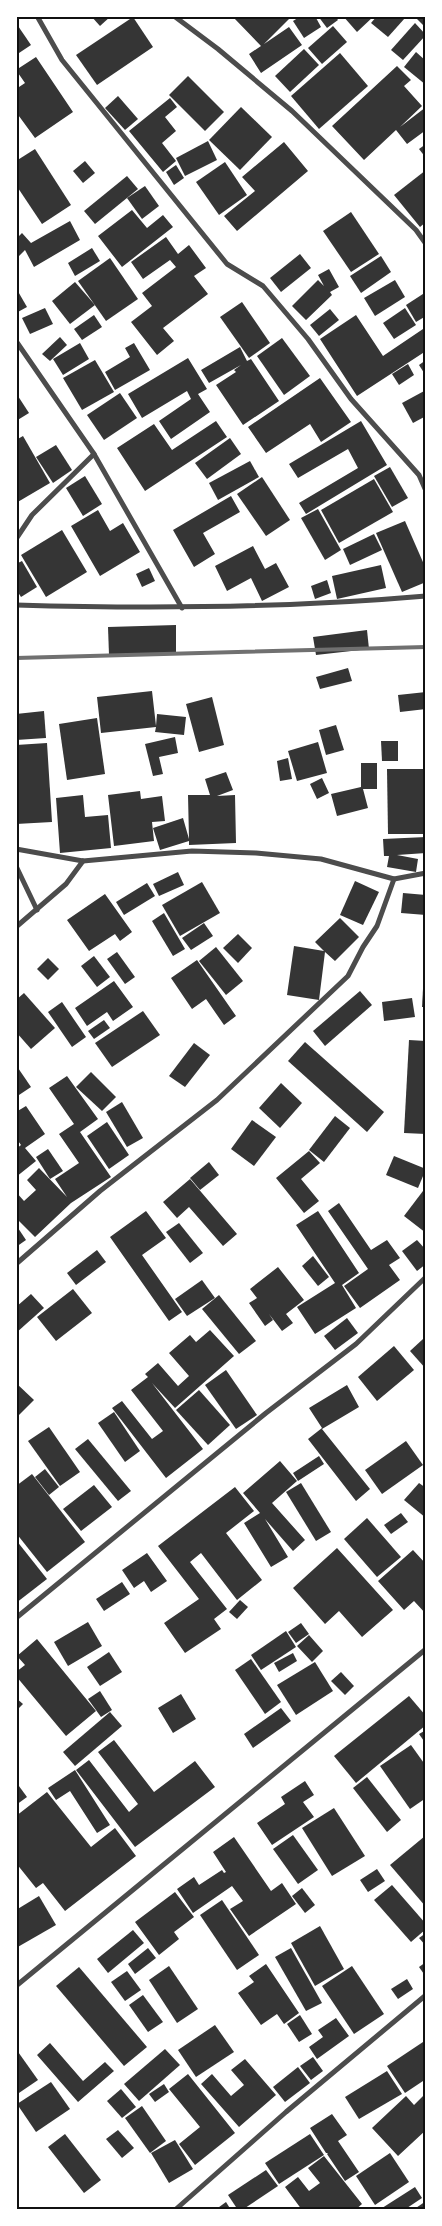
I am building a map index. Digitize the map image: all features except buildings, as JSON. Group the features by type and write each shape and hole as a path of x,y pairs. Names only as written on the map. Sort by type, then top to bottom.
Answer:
{"street":[{"path":"37,16 62,60 227,264 263,286 308,338 351,399 419,475 426,491"},
{"path":"174,16 218,49 292,111 416,230 426,244"},
{"path":"16,341 94,454 182,608"},
{"path":"16,539 32,515 94,454"},
{"path":"16,605 182,608 360,602 426,596"},
{"path":"16,849 83,861 192,851 256,853 321,858 394,879 426,872"},
{"path":"16,927 66,884 83,861"},
{"path":"16,866 38,910"},
{"path":"16,1264 100,1192 217,1100 348,976 363,946 377,926 394,879"},
{"path":"16,1618 266,1413 356,1344 426,1277"},
{"path":"16,1986 426,1649"},
{"path":"175,2210 426,1995"}],"railway":[{"path":"16,658 426,647"}]}
